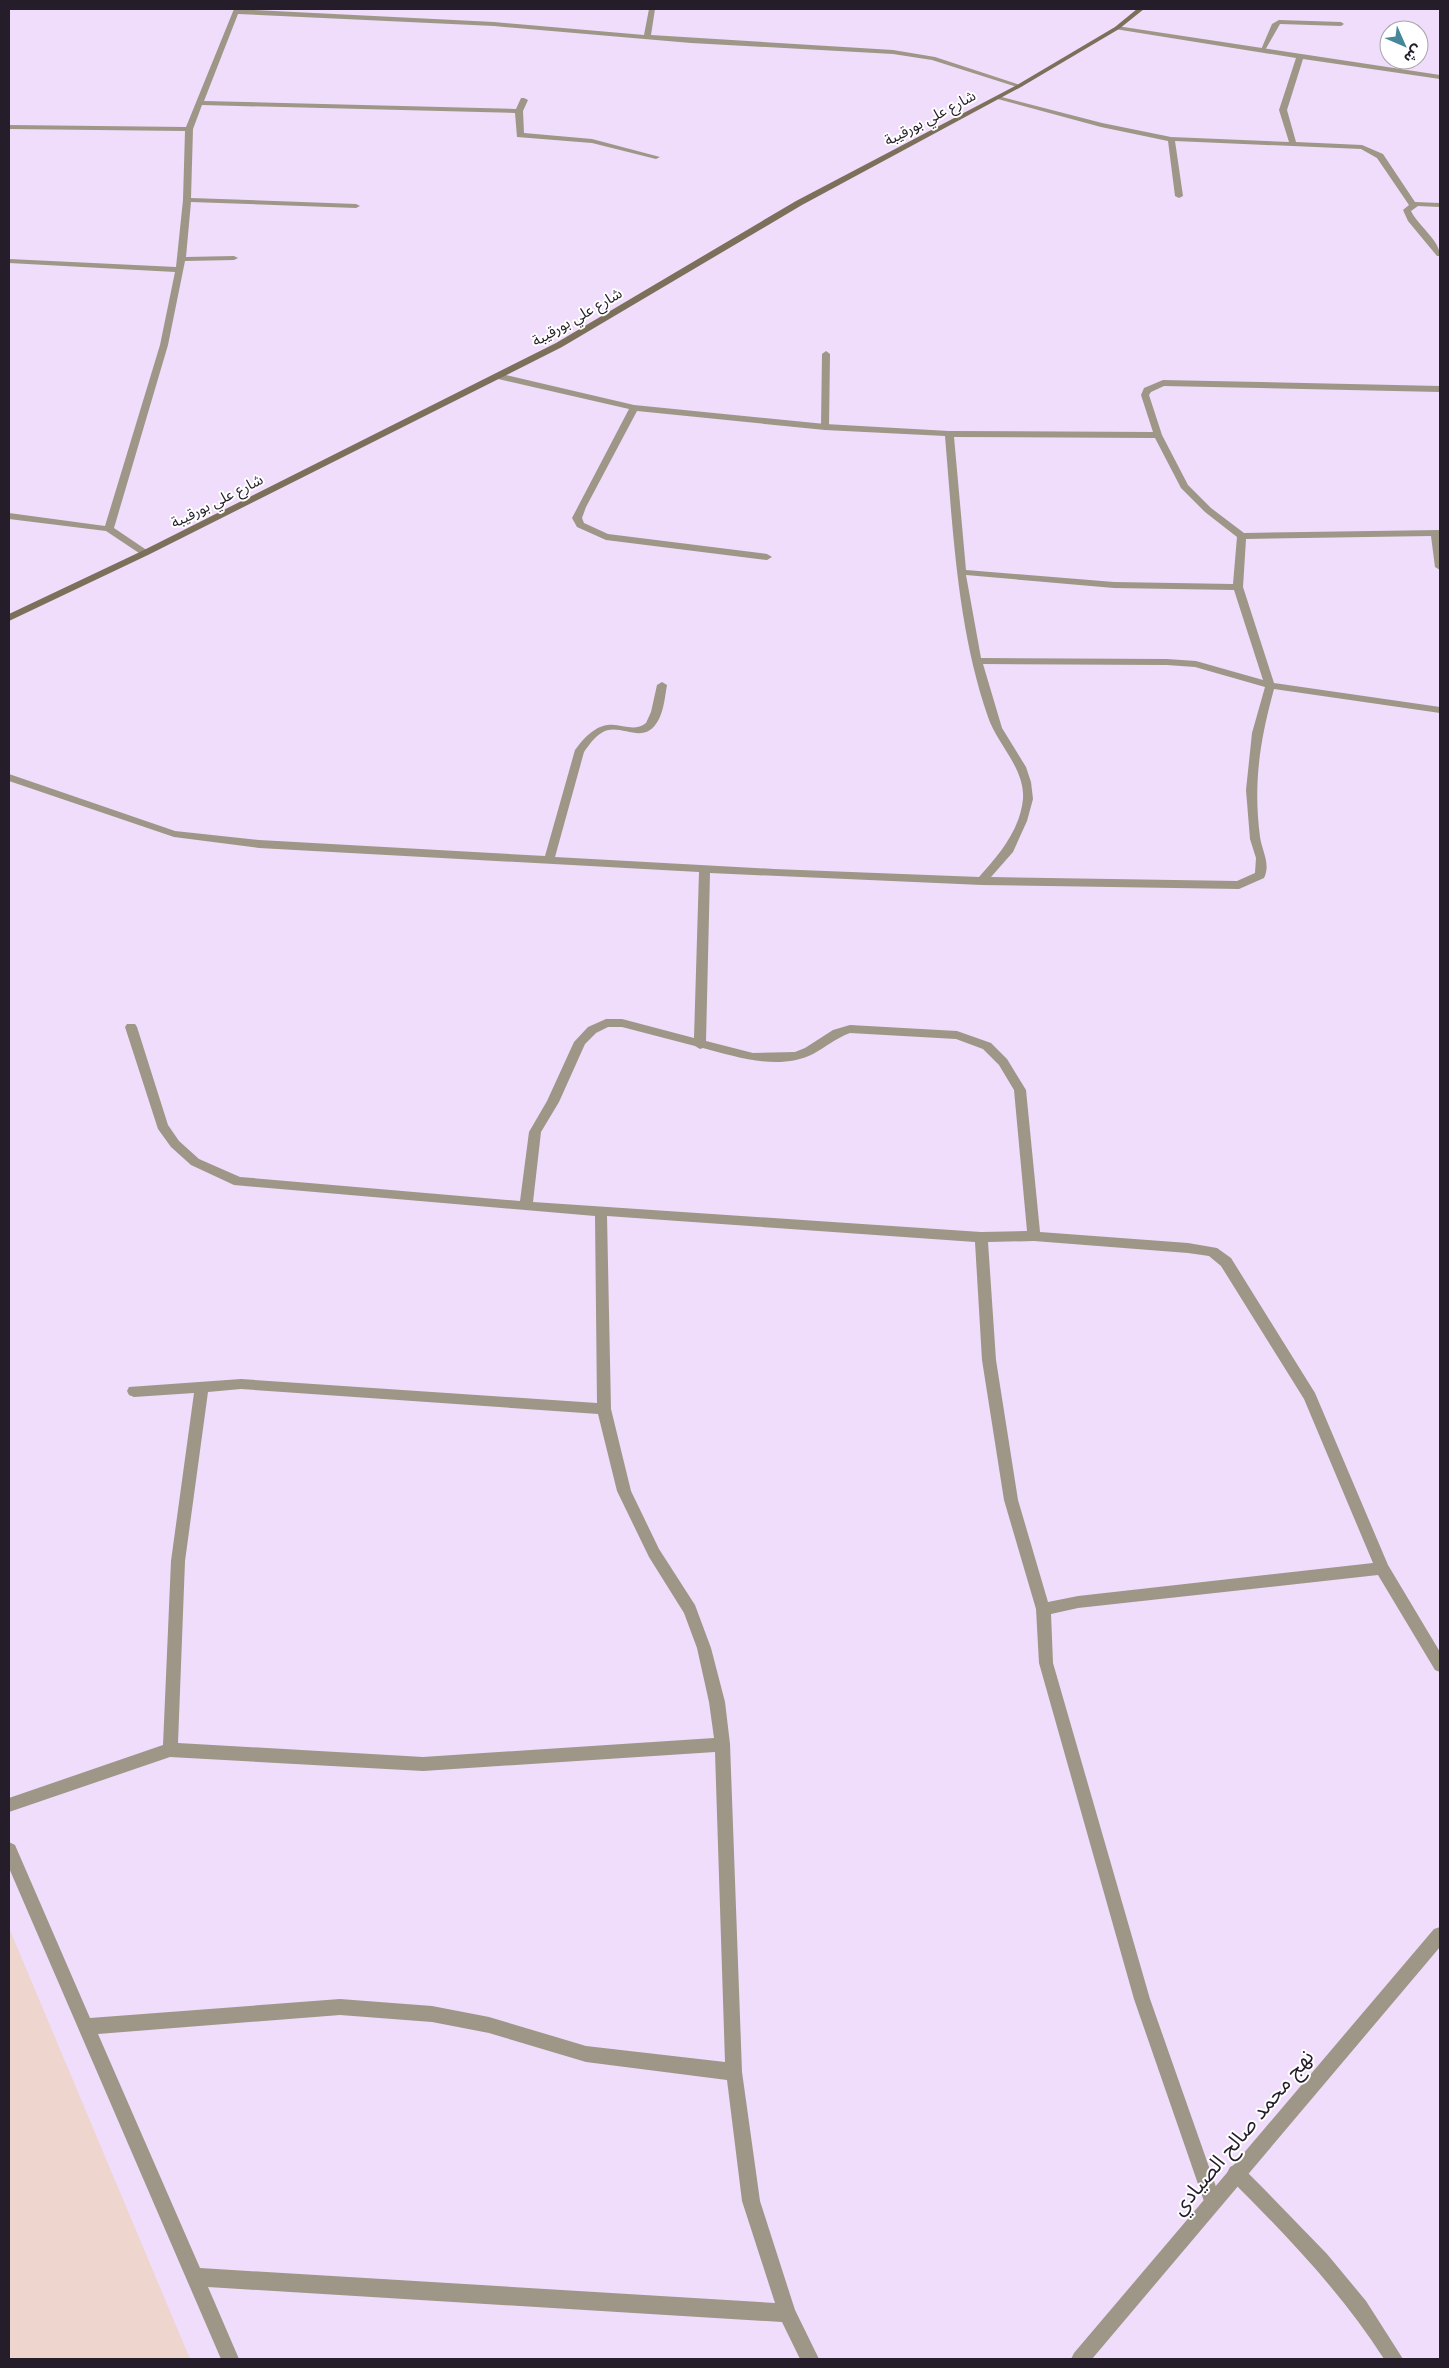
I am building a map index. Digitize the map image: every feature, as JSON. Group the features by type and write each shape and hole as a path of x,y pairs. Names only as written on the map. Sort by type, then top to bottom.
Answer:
{"main road":[{"name":"شارع علي بورقيبة","path":"9,618 144,553 560,345 799,203 1020,86 1117,28 1141,9"}],"street":[{"path":"647,37 652,9"},
{"path":"109,529 164,345 178,270 182,259 187,200 189,129 236,10 494,24 647,37 908,54 932,58 1020,86"},
{"path":"1262,51 1275,24 1279,22 1341,24"},
{"path":"1117,28 1440,77"},
{"path":"1294,143 1283,110 1300,57"},
{"path":"998,98 1101,125 1171,139 1355,145 1370,149 1380,156 1413,205"},
{"path":"524,100 519,111 520,135 592,141 656,157"},
{"path":"201,102 519,111"},
{"path":"9,127 189,129"},
{"path":"1171,139 1179,196"},
{"path":"187,200 356,206"},
{"path":"1440,205 1413,205 1407,210 1410,219 1440,254"},
{"path":"182,259 234,258"},
{"path":"9,261 178,270"},
{"path":"825,427 826,354"},
{"path":"497,376 634,408 825,427 949,434 1158,436"},
{"path":"1440,389 1163,383 1147,390 1145,395 1158,436 1184,486 1208,510 1242,536 1438,533 1440,567"},
{"path":"634,408 581,507 577,518 580,525 606,537 767,557"},
{"path":"949,434 962,572 977,660 997,728 1021,767 1026,782 1028,799 1022,821 1008,852 982,881"},
{"path":"9,516 109,529 144,553"},
{"path":"9,777 174,834 259,844 705,869 982,881 1239,885 1260,875 1261,858 1255,839 1251,790 1257,733 1270,685 1238,587 1242,536"},
{"path":"962,572 1114,585 1238,587"},
{"path":"977,660 1196,664 1270,685 1440,710"},
{"path":"549,860 579,752 585,741 596,731 608,726 636,731 647,729 652,723 662,685"},
{"path":"700,1045 705,869"},
{"path":"526,1206 534,1140 539,1123 553,1102 580,1042 592,1030 606,1023 622,1024 753,1057 789,1056 808,1051 836,1033 850,1029 957,1035 987,1046 1003,1062 1020,1090 1034,1236"},
{"path":"131,1027 162,1126 195,1162 238,1182 526,1206 981,1237 1034,1236 1188,1248 1212,1252 1226,1262 1310,1397 1382,1568 1440,1664"},
{"path":"601,1210 604,1409 624,1491 654,1553 690,1610 704,1648 717,1702 722,1744 734,2072 751,2201 787,2313 810,2359"},
{"path":"981,1237 989,1360 1011,1500 1043,1609 1046,1663 1142,1999 1212,2201"},
{"path":"134,1392 241,1384 604,1409"},
{"path":"170,1750 178,1561 202,1387"},
{"path":"1043,1609 1078,1602 1382,1568"},
{"path":"9,1804 170,1750 423,1764 722,1744"},
{"path":"9,1850 230,2359"},
{"name":"نهج محمد صالح الصيادي","path":"1084,2358 1212,2201 1440,1935"},
{"path":"86,2027 340,2007 432,2014 488,2025 586,2054 734,2072"},
{"path":"1236,2173 1305,2240 1361,2306 1394,2359"},
{"path":"194,2277 787,2313"}],"shaded area":[{"path":"9,1928 190,2359 9,2359"}]}
